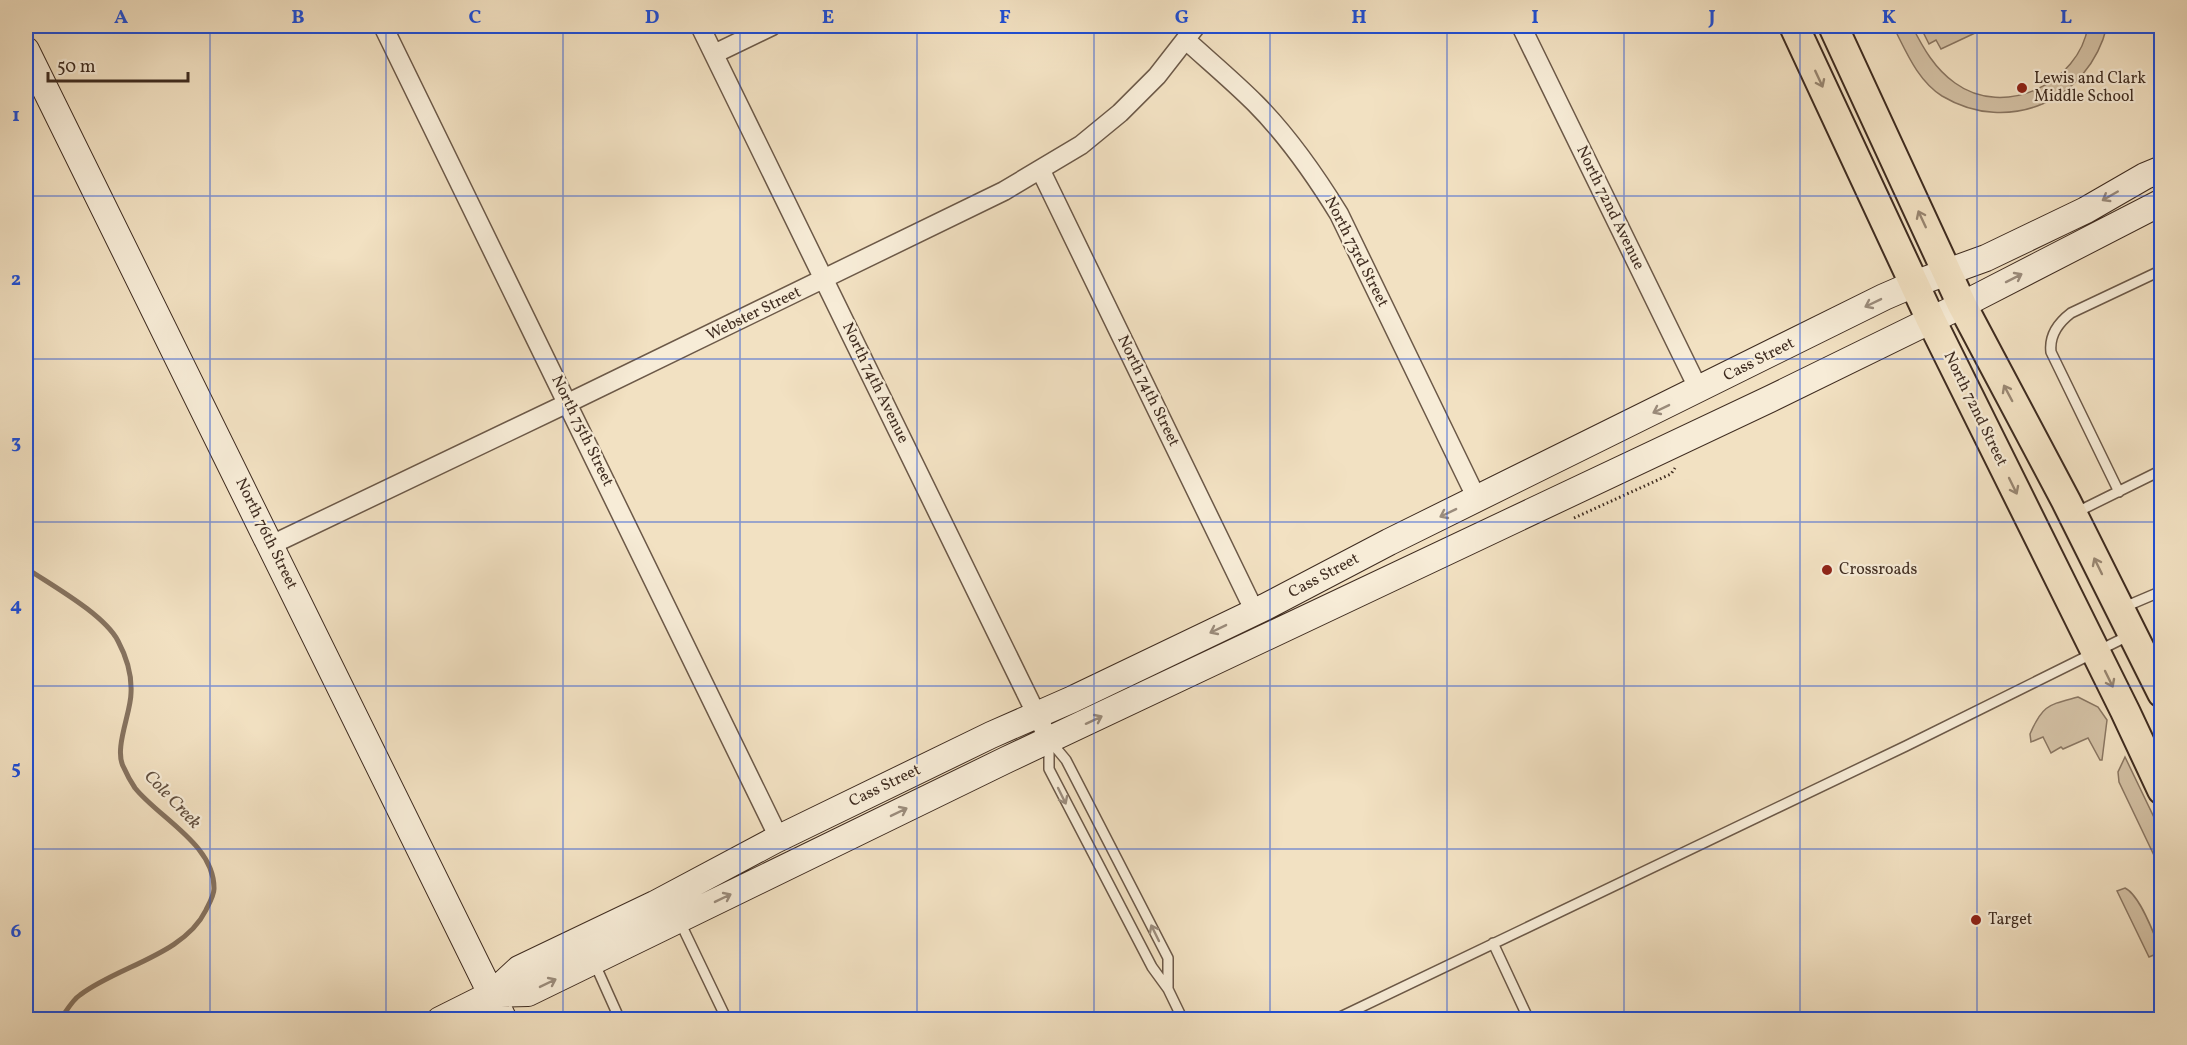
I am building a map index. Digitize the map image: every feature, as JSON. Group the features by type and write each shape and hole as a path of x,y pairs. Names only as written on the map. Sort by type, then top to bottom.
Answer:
{"main road":[{"name":"North 72nd Street","path":"1794,26 1931,320 2162,790"},
{"path":"1833,26 1962,305 2073,514 2160,688"},
{"name":"North 76th Street","path":"26,50 504,1020"},
{"name":"Cass Street","path":"440,1020 492,994 519,969 655,904 779,838 991,735 1255,612 1389,542 1914,284 1996,254 2086,210 2145,176 2162,169"},
{"name":"Cass Street","path":"492,994 528,993 1049,740 1760,404 1962,305 2162,202"}],"street":[{"name":"North 75th Street","path":"383,26 779,838"},
{"name":"North 74th Avenue","path":"700,26 1049,740"},
{"path":"714,54 772,26"},
{"name":"North 72nd Avenue","path":"1521,26 1699,390"},
{"name":"Webster Street","path":"271,545 824,280 1041,171 1081,145 1120,113 1157,76 1191,33"},
{"name":"North 73rd Street","path":"1191,33 1298,153 1339,214 1477,499"},
{"name":"North 74th Street","path":"1041,171 1255,612"}],"lane":[{"path":"2119,492 2051,352 2050,343 2062,320 2071,313 2162,270"},
{"path":"2073,514 2162,470"},
{"path":"2119,609 2162,591"},
{"path":"1334,1020 1906,746 2132,634"},
{"path":"1049,740 1049,769 1152,967 1168,989 1183,1020"},
{"path":"1049,740 1066,760 1168,958 1168,989"},
{"path":"679,920 727,1020"},
{"path":"1493,944 1529,1020"},
{"path":"593,961 620,1020"}],"shaded area":[{"path":"1893,26 1912,26 1930,57 1955,83 1974,93 1995,97 2016,96 2055,79 2070,64 2082,46 2088,26 2107,26 2097,52 2083,74 2065,91 2043,104 2019,111 1994,112 1968,108 1942,96 1933,89 1913,64"},
{"path":"1920,26 1990,26 1941,49 1936,40 1929,44"},
{"path":"2078,697 2098,707 2107,720 2102,760 2088,738 2063,749 2061,747 2051,753 2043,737 2031,742 2030,734 2043,711 2053,704"},
{"path":"2125,757 2161,832 2161,870 2119,782 2118,772"},
{"path":"2125,888 2131,892 2141,907 2161,952 2149,957 2117,891"}],"waterway":[{"name":"Cole Creek","path":"26,568 89,611 111,631 118,641 131,679 130,701 120,752 124,768 135,788 145,799 196,846 212,873 214,889 206,910 196,925 182,938 77,997 60,1020"}],"place":[{"name":"Lewis and Clark Middle School","path":"2022,88"},
{"name":"Crossroads","path":"1827,570"},
{"name":"Target","path":"1976,920"}]}
